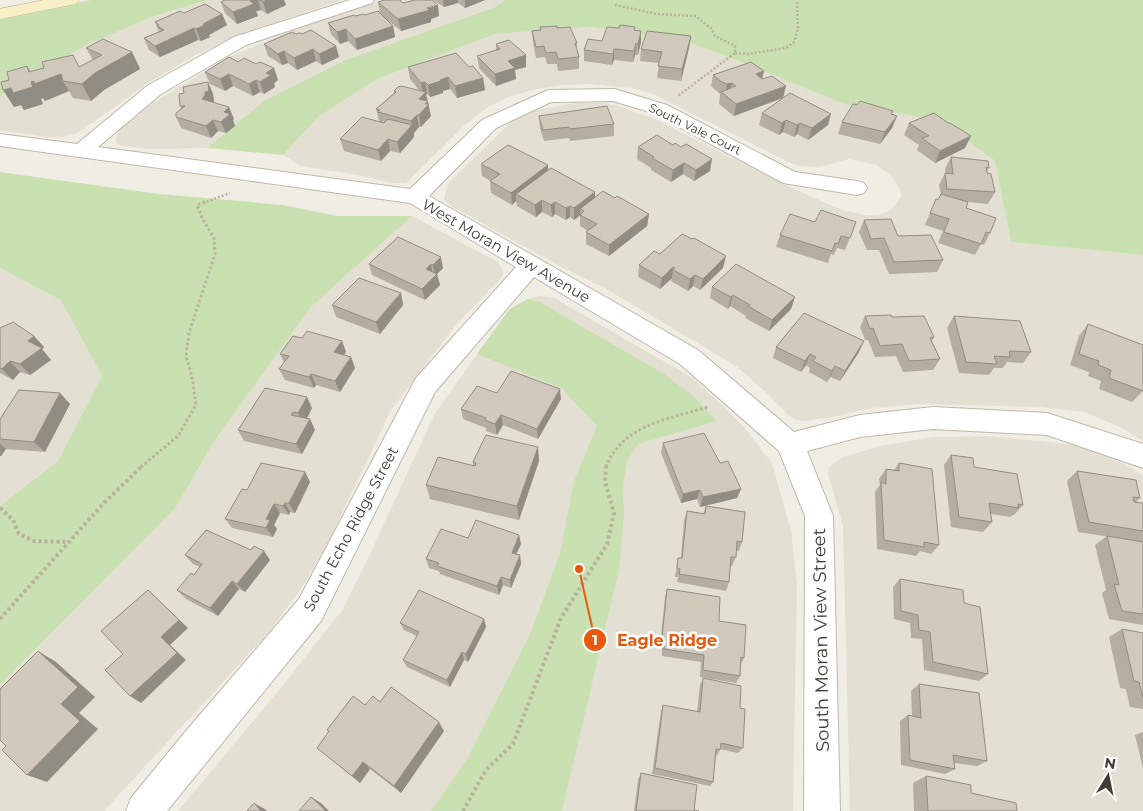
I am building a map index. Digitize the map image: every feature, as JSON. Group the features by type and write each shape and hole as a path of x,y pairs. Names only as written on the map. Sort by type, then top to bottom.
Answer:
{"street":[{"path":"0,14 70,0"},
{"path":"83,150 154,90 240,41 366,0"},
{"name":"South Vale Court","path":"415,197 488,124 548,96 614,95 660,109 790,178 857,188"},
{"name":"West Moran View Avenue","path":"0,140 415,197 689,357 790,444"},
{"name":"South Echo Ridge Street","path":"144,811 197,744 310,610 426,385 530,265"},
{"path":"790,444 860,426 933,418 1047,424 1143,456"},
{"name":"South Moran View Street","path":"790,444 819,516 822,811"}],"path":[{"path":"674,100 735,53 748,54 786,48 794,42 798,28 797,0"},
{"path":"615,5 657,14 695,16 711,28 715,36 735,46 735,53"},
{"path":"0,619 137,470 178,436 196,405 192,377 186,356 188,333 216,254 216,241 199,214 198,206 234,191"},
{"path":"463,811 486,770 513,744 561,618 607,544 614,513 606,482 606,466 615,448 643,426 710,406"},
{"path":"0,508 13,520 19,534 34,541 70,542"}],"shaded area":[{"path":"207,0 342,0 236,36 192,57 148,83 78,133 63,137 47,137 0,130 0,95 86,45 152,17"},
{"path":"382,0 506,0 493,8 264,101 207,148 149,149 123,146 116,143 116,136 121,128 153,103 227,58 284,34"},
{"path":"590,27 685,41 749,65 938,120 995,161 1011,242 1143,255 1143,441 1124,429 1085,412 1040,407 921,404 872,408 832,417 804,421 796,420 789,416 768,394 736,366 603,287 565,269 451,206 444,199 448,184 513,120 532,111 575,103 615,105 655,119 792,188 842,210 865,215 878,215 891,210 901,197 901,190 890,174 876,165 850,159 818,167 790,163 653,94 631,88 590,84 563,85 533,90 511,96 488,107 466,124 406,183 392,183 358,175 300,166 283,155 318,117 377,79 495,34"},
{"path":"412,216 498,262 503,272 502,277 454,327 391,410 327,545 301,589 268,633 104,811 0,811 0,685 176,507 213,443 311,307"},
{"path":"0,268 61,299 102,376 58,461 0,506"},
{"path":"541,296 554,298 691,377 744,427 772,463 791,531 797,585 793,811 178,811 284,684 343,609 435,413 509,310 527,299"},
{"path":"988,436 1070,444 1127,465 1143,476 1143,811 850,811 843,526 828,468 843,457 880,446 933,437"}],"green space":[{"path":"91,0 207,0 152,17 86,45 0,95 0,18"},
{"path":"506,0 1143,0 1143,255 1011,242 995,161 938,120 844,104 685,41 590,27 495,34 377,79 318,117 283,155 207,148 264,101 346,60 493,8"},
{"path":"0,172 159,194 283,205 337,216 412,216 311,307 213,443 176,507 0,685 0,506 58,461 102,376 61,300 0,268"},
{"path":"527,299 538,301 664,374 692,395 717,421 638,444 627,461 623,486 624,517 619,570 562,811 431,811 467,759 531,632 560,553 574,481 597,426 561,388 477,354 509,310"}],"building":[{"path":"225,0 253,0 250,1 254,4 233,12 221,2"},
{"path":"400,0 403,3 415,0 432,0 438,5 427,8 430,10 398,19 378,2"},
{"path":"205,4 222,14 203,24 205,25 155,46 144,38 164,30 157,26 159,25 155,22 180,11 184,13"},
{"path":"378,11 393,26 355,39 346,29 337,32 328,23 354,15 365,15"},
{"path":"620,25 635,27 634,30 641,31 634,51 614,49 613,54 584,50 588,39 602,41 607,27 619,28"},
{"path":"557,26 557,28 570,27 577,43 575,43 579,57 558,59 556,52 546,53 544,46 536,47 532,31 541,30 540,27"},
{"path":"311,30 336,46 319,54 313,49 294,58 284,51 278,54 264,44 292,32 302,34"},
{"path":"647,31 691,36 682,69 658,66 662,52 641,49"},
{"path":"103,39 132,52 95,73 82,84 63,81 61,74 34,84 34,81 31,82 33,87 13,93 11,88 3,90 1,82 9,80 7,72 27,66 29,72 44,68 42,62 73,55 79,67 102,55 86,48"},
{"path":"509,40 526,55 508,61 515,68 495,74 477,56 500,49 496,44"},
{"path":"456,53 469,67 473,66 483,78 455,86 448,77 428,85 425,82 421,83 408,67"},
{"path":"229,57 238,62 244,58 256,64 260,62 274,68 266,73 271,75 260,82 256,80 249,84 229,74 220,79 205,72"},
{"path":"751,62 764,71 756,74 762,79 772,76 786,86 736,104 721,92 736,86 732,83 722,82 713,75"},
{"path":"208,82 209,91 205,92 202,99 229,107 224,112 230,114 221,122 213,120 206,126 176,117 176,113 185,106 180,106 179,94 184,93 183,87"},
{"path":"401,86 426,92 419,99 428,101 425,104 429,104 411,121 378,112 380,110 376,109"},
{"path":"790,93 831,114 812,128 800,123 797,125 786,120 782,123 762,113"},
{"path":"860,101 893,111 891,114 897,116 885,132 842,122 853,104 857,105"},
{"path":"607,106 614,124 543,130 539,116"},
{"path":"934,113 971,136 940,151 922,138 929,136 909,123"},
{"path":"362,117 384,123 388,119 412,125 397,142 388,139 378,150 340,139"},
{"path":"657,135 673,145 675,143 681,147 686,144 712,159 696,170 684,163 673,170 652,158 654,157 638,147"},
{"path":"508,145 548,165 511,193 490,181 500,174 481,164"},
{"path":"951,157 988,161 989,168 986,167 987,173 991,174 995,192 947,189 945,173 953,174"},
{"path":"551,168 595,192 574,208 570,206 566,208 555,202 551,205 542,200 535,205 516,194"},
{"path":"603,191 615,198 617,196 649,214 609,245 586,232 597,224 580,215 584,211 580,209"},
{"path":"941,194 968,202 966,208 996,218 990,233 986,232 981,244 944,232 949,219 930,213 936,199 938,200"},
{"path":"821,210 856,222 850,238 841,236 838,244 835,243 832,251 780,235 790,214 815,222"},
{"path":"891,219 898,236 931,235 943,260 894,262 884,238 871,239 864,220"},
{"path":"682,234 692,239 694,238 726,256 703,279 695,275 690,279 673,270 675,268 673,267 662,278 639,265 654,251 660,254"},
{"path":"398,237 441,257 426,269 437,274 422,289 369,264"},
{"path":"736,264 795,297 772,320 733,295 731,297 712,287"},
{"path":"359,278 401,293 376,322 332,305"},
{"path":"804,313 864,341 845,371 835,366 832,371 813,361 816,357 810,354 805,361 776,347"},
{"path":"891,315 892,317 924,316 934,337 930,338 940,359 909,361 902,344 880,346 873,328 870,329 865,316"},
{"path":"954,316 1020,321 1031,352 1009,351 1010,357 994,356 997,364 966,362"},
{"path":"13,322 34,336 28,341 42,348 20,364 10,361 2,369 0,368 0,328"},
{"path":"1088,324 1143,345 1143,391 1109,378 1111,370 1098,365 1099,361 1079,354"},
{"path":"307,331 342,341 334,352 351,357 335,381 311,374 309,377 279,369 289,356 280,354 293,336 302,338"},
{"path":"511,371 560,389 537,429 501,415 495,424 485,420 486,418 461,409 477,386 497,393"},
{"path":"265,388 307,397 298,413 293,412 291,415 310,419 296,444 238,430"},
{"path":"19,390 60,393 34,442 0,439 0,419"},
{"path":"704,433 720,463 728,461 741,489 703,497 700,490 683,494 663,443"},
{"path":"486,435 538,447 517,506 426,485 438,457 475,466 476,463 473,462"},
{"path":"951,455 973,458 974,467 1017,474 1023,505 1018,504 1019,508 989,503 992,522 959,517"},
{"path":"261,463 305,472 289,503 285,503 283,506 274,504 266,519 270,520 266,528 225,519 242,489 247,490"},
{"path":"899,463 932,469 939,545 924,542 924,547 884,540 881,482 886,484 886,469 899,471"},
{"path":"1077,471 1136,480 1140,498 1133,497 1134,502 1143,503 1143,531 1089,522"},
{"path":"706,506 745,512 742,542 737,541 736,557 731,557 729,582 679,574 680,569 677,568 678,558 682,558 687,511 705,514"},
{"path":"476,520 519,535 512,553 520,555 510,580 501,577 497,586 437,566 439,563 426,559 441,529 468,538"},
{"path":"206,530 251,550 254,546 264,551 237,584 232,581 210,608 177,590 191,573 194,575 202,564 185,555"},
{"path":"1107,536 1143,542 1143,614 1122,611 1114,584 1119,585"},
{"path":"900,579 963,590 964,603 980,607 988,674 933,662 930,632 919,630 918,615 901,611"},
{"path":"667,589 720,597 719,621 746,625 744,658 741,657 740,676 703,670 704,655 664,649 665,638 662,638"},
{"path":"148,590 179,620 161,637 177,653 130,696 105,670 123,654 101,631"},
{"path":"419,590 484,619 466,654 462,652 447,680 403,660 419,632 400,623"},
{"path":"1122,629 1143,633 1143,698 1139,682 1134,681"},
{"path":"38,651 78,687 61,704 80,721 27,775 2,750 6,746 0,740 0,689"},
{"path":"703,678 741,686 740,708 745,709 743,748 721,743 720,750 716,749 713,782 655,768 663,705 700,712"},
{"path":"919,684 979,693 987,761 953,755 955,769 910,760 908,715 921,718"},
{"path":"391,687 439,722 394,786 363,762 352,776 317,748 329,731 327,730 353,696 365,705 373,696 380,702"},
{"path":"641,773 697,785 694,810 699,811 636,811"},
{"path":"926,776 971,785 971,793 1016,803 1017,811 928,811"},
{"path":"311,797 326,811 299,811"},
{"path":"254,803 261,811 247,811"}],"place":[{"name":"Eagle Ridge","path":"579,569"}]}
